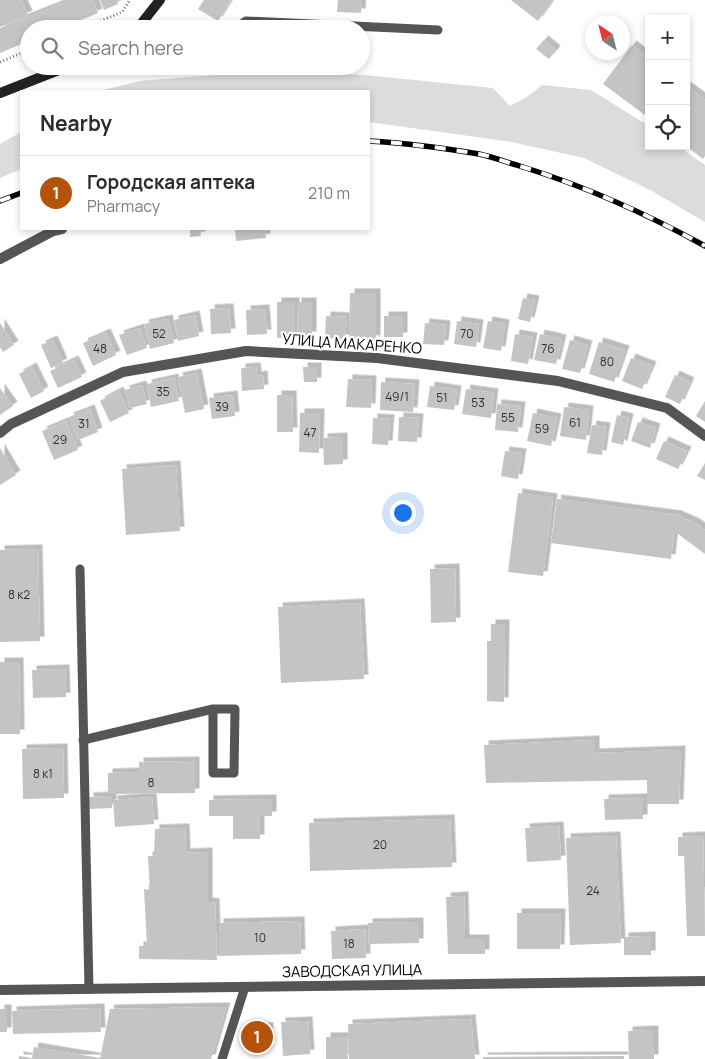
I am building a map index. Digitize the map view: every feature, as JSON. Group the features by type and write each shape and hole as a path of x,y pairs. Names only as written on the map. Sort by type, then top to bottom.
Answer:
{"main road":[{"path":"144,20 160,0"},
{"path":"0,93 46,75"}],"street":[{"path":"0,259 58,230"},
{"name":"УЛИЦА МАКАРЕНКО","path":"0,433 11,424 123,372 246,351 377,358 558,381 667,408 705,436"},
{"name":"ЗАВОДСКАЯ УЛИЦА","path":"0,990 705,981"}],"lane":[{"path":"370,27 438,30"},
{"path":"80,569 89,989"},
{"path":"83,740 213,709 234,709 234,773 212,773 213,709"},
{"path":"222,1059 246,987"}],"path":[{"path":"103,20 122,12 130,0"},
{"path":"0,62 20,54"}],"shaded area":[{"path":"215,75 365,75 493,88 510,106 527,97 542,85 591,90 645,124 645,150 684,150 705,165 705,222 652,191 584,158 511,142 370,122 370,90 103,90 140,81"},
{"path":"20,133 20,169 0,178 0,144"}],"building":[{"path":"0,0 21,0 28,15 0,27"},
{"path":"70,0 93,0 98,13 81,20 20,20"},
{"path":"100,0 117,0 118,4 104,10"},
{"path":"204,0 231,0 219,20 198,9"},
{"path":"338,0 362,0 361,13 337,12"},
{"path":"511,0 553,0 538,21"},
{"path":"20,20 20,45 0,53 0,28"},
{"path":"544,40 556,50 549,59 536,49"},
{"path":"632,45 645,55 645,115 603,84 621,60 630,60 630,48"},
{"path":"690,89 705,100 705,156 703,159 690,149"},
{"path":"190,230 200,230 201,236 190,237"},
{"path":"235,230 265,230 266,238 236,241"},
{"path":"350,293 376,293 376,340 349,339"},
{"path":"523,298 535,300 530,322 518,319"},
{"path":"277,302 295,302 295,337 277,338"},
{"path":"297,302 312,302 312,336 298,336"},
{"path":"229,308 231,333 211,334 210,309"},
{"path":"265,309 267,334 247,335 246,310"},
{"path":"195,315 199,336 178,341 174,320"},
{"path":"326,316 347,317 345,339 325,338"},
{"path":"384,316 403,316 403,337 384,337"},
{"path":"168,319 174,343 150,349 144,324"},
{"path":"457,321 479,324 476,347 454,344"},
{"path":"488,321 505,324 501,351 483,348"},
{"path":"0,323 14,345 3,352 0,347"},
{"path":"425,323 446,325 444,345 423,344"},
{"path":"140,328 147,348 127,355 119,335"},
{"path":"106,333 116,355 93,366 83,343"},
{"path":"515,334 533,337 528,364 511,361"},
{"path":"540,334 562,339 556,364 534,360"},
{"path":"53,340 63,363 51,368 41,345"},
{"path":"570,340 588,345 580,373 562,369"},
{"path":"599,342 625,350 614,382 589,374"},
{"path":"631,358 652,366 642,389 622,381"},
{"path":"74,360 82,377 58,388 50,371"},
{"path":"32,367 44,391 31,398 19,374"},
{"path":"256,367 257,376 263,375 264,389 242,391 241,368"},
{"path":"303,367 317,367 317,382 304,382"},
{"path":"197,373 204,409 185,413 178,377"},
{"path":"675,375 690,382 680,404 665,397"},
{"path":"174,378 179,401 151,407 147,384"},
{"path":"348,379 372,380 371,408 346,407"},
{"path":"381,382 415,384 413,412 380,410"},
{"path":"142,385 147,404 130,408 125,390"},
{"path":"430,386 457,390 454,410 427,407"},
{"path":"0,388 13,406 0,415"},
{"path":"466,389 494,393 491,418 462,414"},
{"path":"119,391 129,413 110,422 100,401"},
{"path":"233,395 235,416 212,419 209,398"},
{"path":"277,395 292,395 293,432 277,432"},
{"path":"705,401 705,422 696,416"},
{"path":"497,404 521,406 518,432 495,430"},
{"path":"564,407 589,410 586,440 560,436"},
{"path":"90,409 98,432 78,440 69,417"},
{"path":"300,413 320,413 319,453 299,452"},
{"path":"533,413 557,418 551,446 527,441"},
{"path":"617,415 629,418 623,445 611,442"},
{"path":"399,417 419,418 417,442 398,441"},
{"path":"373,418 390,419 388,445 372,444"},
{"path":"66,421 78,450 54,460 42,431"},
{"path":"638,422 656,428 650,448 631,441"},
{"path":"592,425 606,427 602,455 587,453"},
{"path":"343,437 343,464 324,465 323,438"},
{"path":"664,441 687,451 678,469 656,459"},
{"path":"0,448 16,475 0,485"},
{"path":"505,451 522,453 518,479 501,476"},
{"path":"705,463 705,480 697,476"},
{"path":"176,465 180,531 126,535 122,469"},
{"path":"518,493 553,498 543,576 508,572"},
{"path":"557,499 677,515 705,530 705,554 674,531 671,559 551,543"},
{"path":"38,549 40,641 0,642 0,550"},
{"path":"455,568 456,622 431,623 430,569"},
{"path":"360,603 364,679 281,683 278,607"},
{"path":"491,624 505,624 504,702 487,701 487,641 491,641"},
{"path":"0,662 19,662 20,734 0,734"},
{"path":"65,669 66,697 33,698 32,670"},
{"path":"595,740 595,753 681,750 679,804 647,804 647,780 486,783 484,745"},
{"path":"63,748 64,798 23,799 22,749"},
{"path":"195,761 195,793 108,794 108,773 139,772 139,762"},
{"path":"112,796 112,808 89,809 89,797"},
{"path":"152,797 154,824 115,827 113,800"},
{"path":"643,798 643,819 605,820 604,799"},
{"path":"272,799 272,816 260,816 260,839 233,839 233,816 209,816 209,800"},
{"path":"450,819 452,867 310,871 309,823"},
{"path":"559,826 561,860 527,862 525,828"},
{"path":"185,828 186,853 208,852 208,902 215,903 217,960 139,959 139,946 147,946 144,889 150,890 148,856 154,856 155,829"},
{"path":"616,836 621,943 570,945 566,838"},
{"path":"703,836 705,936 687,936 684,856 678,856 678,837"},
{"path":"464,896 465,939 485,939 485,954 448,954 446,897"},
{"path":"517,913 561,913 560,949 517,949"},
{"path":"300,921 301,954 219,956 219,923"},
{"path":"419,922 419,943 369,944 368,923"},
{"path":"365,929 366,958 332,959 331,931"},
{"path":"651,936 651,955 624,955 624,937"},
{"path":"226,1007 211,1059 100,1059 110,1009"},
{"path":"100,1008 101,1032 13,1034 12,1011"},
{"path":"0,1009 7,1009 7,1032 0,1032"},
{"path":"471,1019 475,1059 349,1059 348,1024"},
{"path":"308,1021 310,1054 283,1056 281,1022"},
{"path":"243,1026 269,1027 268,1049 242,1048"},
{"path":"654,1030 654,1059 629,1059 628,1031"},
{"path":"326,1037 347,1037 348,1059 326,1059"},
{"path":"34,1047 100,1059 19,1059 19,1056 32,1058"},
{"path":"624,1056 624,1059 483,1059 483,1057"}],"railway":[{"path":"370,141 438,148 496,158 593,192 639,212 705,246"},
{"path":"0,201 20,193"}],"place":[{"name":"Городская аптека","path":"257,1037"}]}
